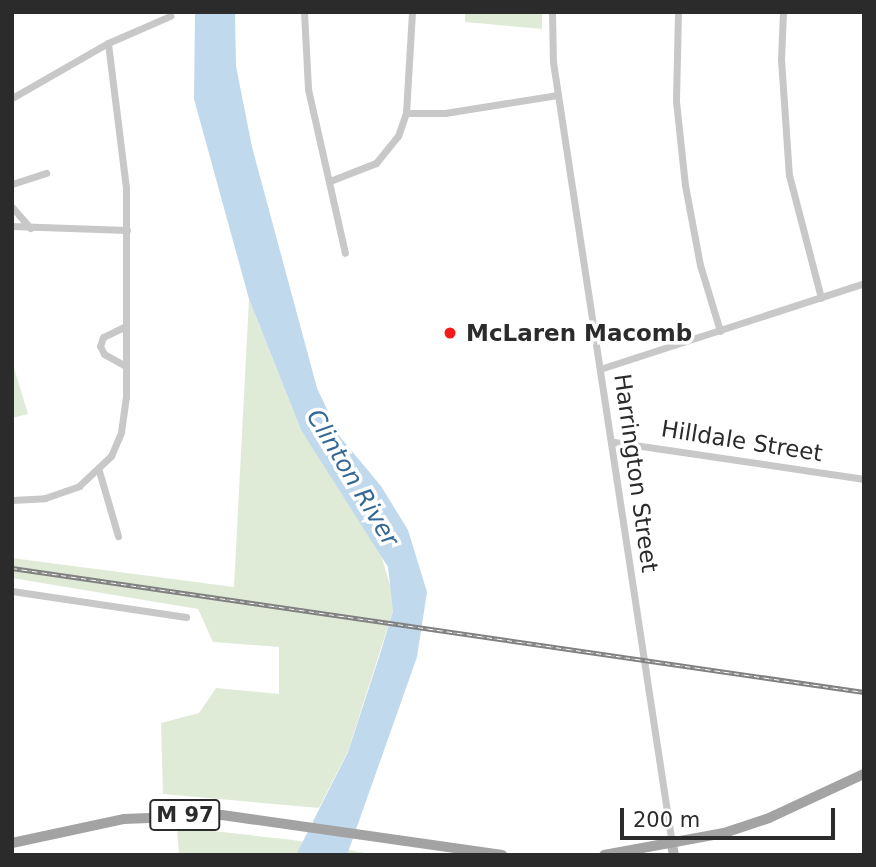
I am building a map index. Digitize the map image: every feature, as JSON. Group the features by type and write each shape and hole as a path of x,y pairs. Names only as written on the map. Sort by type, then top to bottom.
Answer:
{"main road":[{"path":"604,855 673,850 754,824 863,776"},
{"name":"M 97","path":"12,843 90,824 158,816 222,815 301,823 502,855"}],"street":[{"path":"304,12 308,89 345,253"},
{"path":"330,181 381,158 398,136 406,113 412,12"},
{"name":"Harrington Street","path":"552,12 558,95 603,368 636,625 673,850"},
{"path":"678,12 681,157 695,242 720,331"},
{"path":"783,12 781,59 789,176 821,298"},
{"path":"12,98 108,43 170,16"},
{"path":"12,500 68,491 99,471 121,432 126,366 127,230 108,43"},
{"path":"406,113 445,113 558,95"},
{"path":"12,184 46,173"},
{"path":"12,207 31,228"},
{"path":"12,226 127,230"},
{"path":"603,368 864,284"},
{"path":"126,326 103,337 100,346 104,354 126,366"},
{"name":"Hilldale Street","path":"614,442 864,479"},
{"path":"99,471 118,536"},
{"path":"12,591 186,617"}],"green space":[{"path":"465,12 542,12 542,29 465,22"},
{"path":"249,299 301,430 378,545 393,595 393,611 348,751 319,808 163,794 161,723 199,713 216,688 279,694 279,647 213,642 198,609 12,578 12,558 234,587"},
{"path":"12,361 28,414 12,418"},
{"path":"177,827 293,840 376,855 179,855"}],"water":[{"name":"Clinton River","path":"195,12 235,12 236,66 252,147 317,388 340,437 381,486 408,530 427,592 417,657 347,855 296,855 348,752 381,651 393,611 388,567 301,430 249,299 194,99"}],"railway":[{"path":"12,568 864,692"}],"place":[{"name":"McLaren Macomb","path":"450,333"}]}
